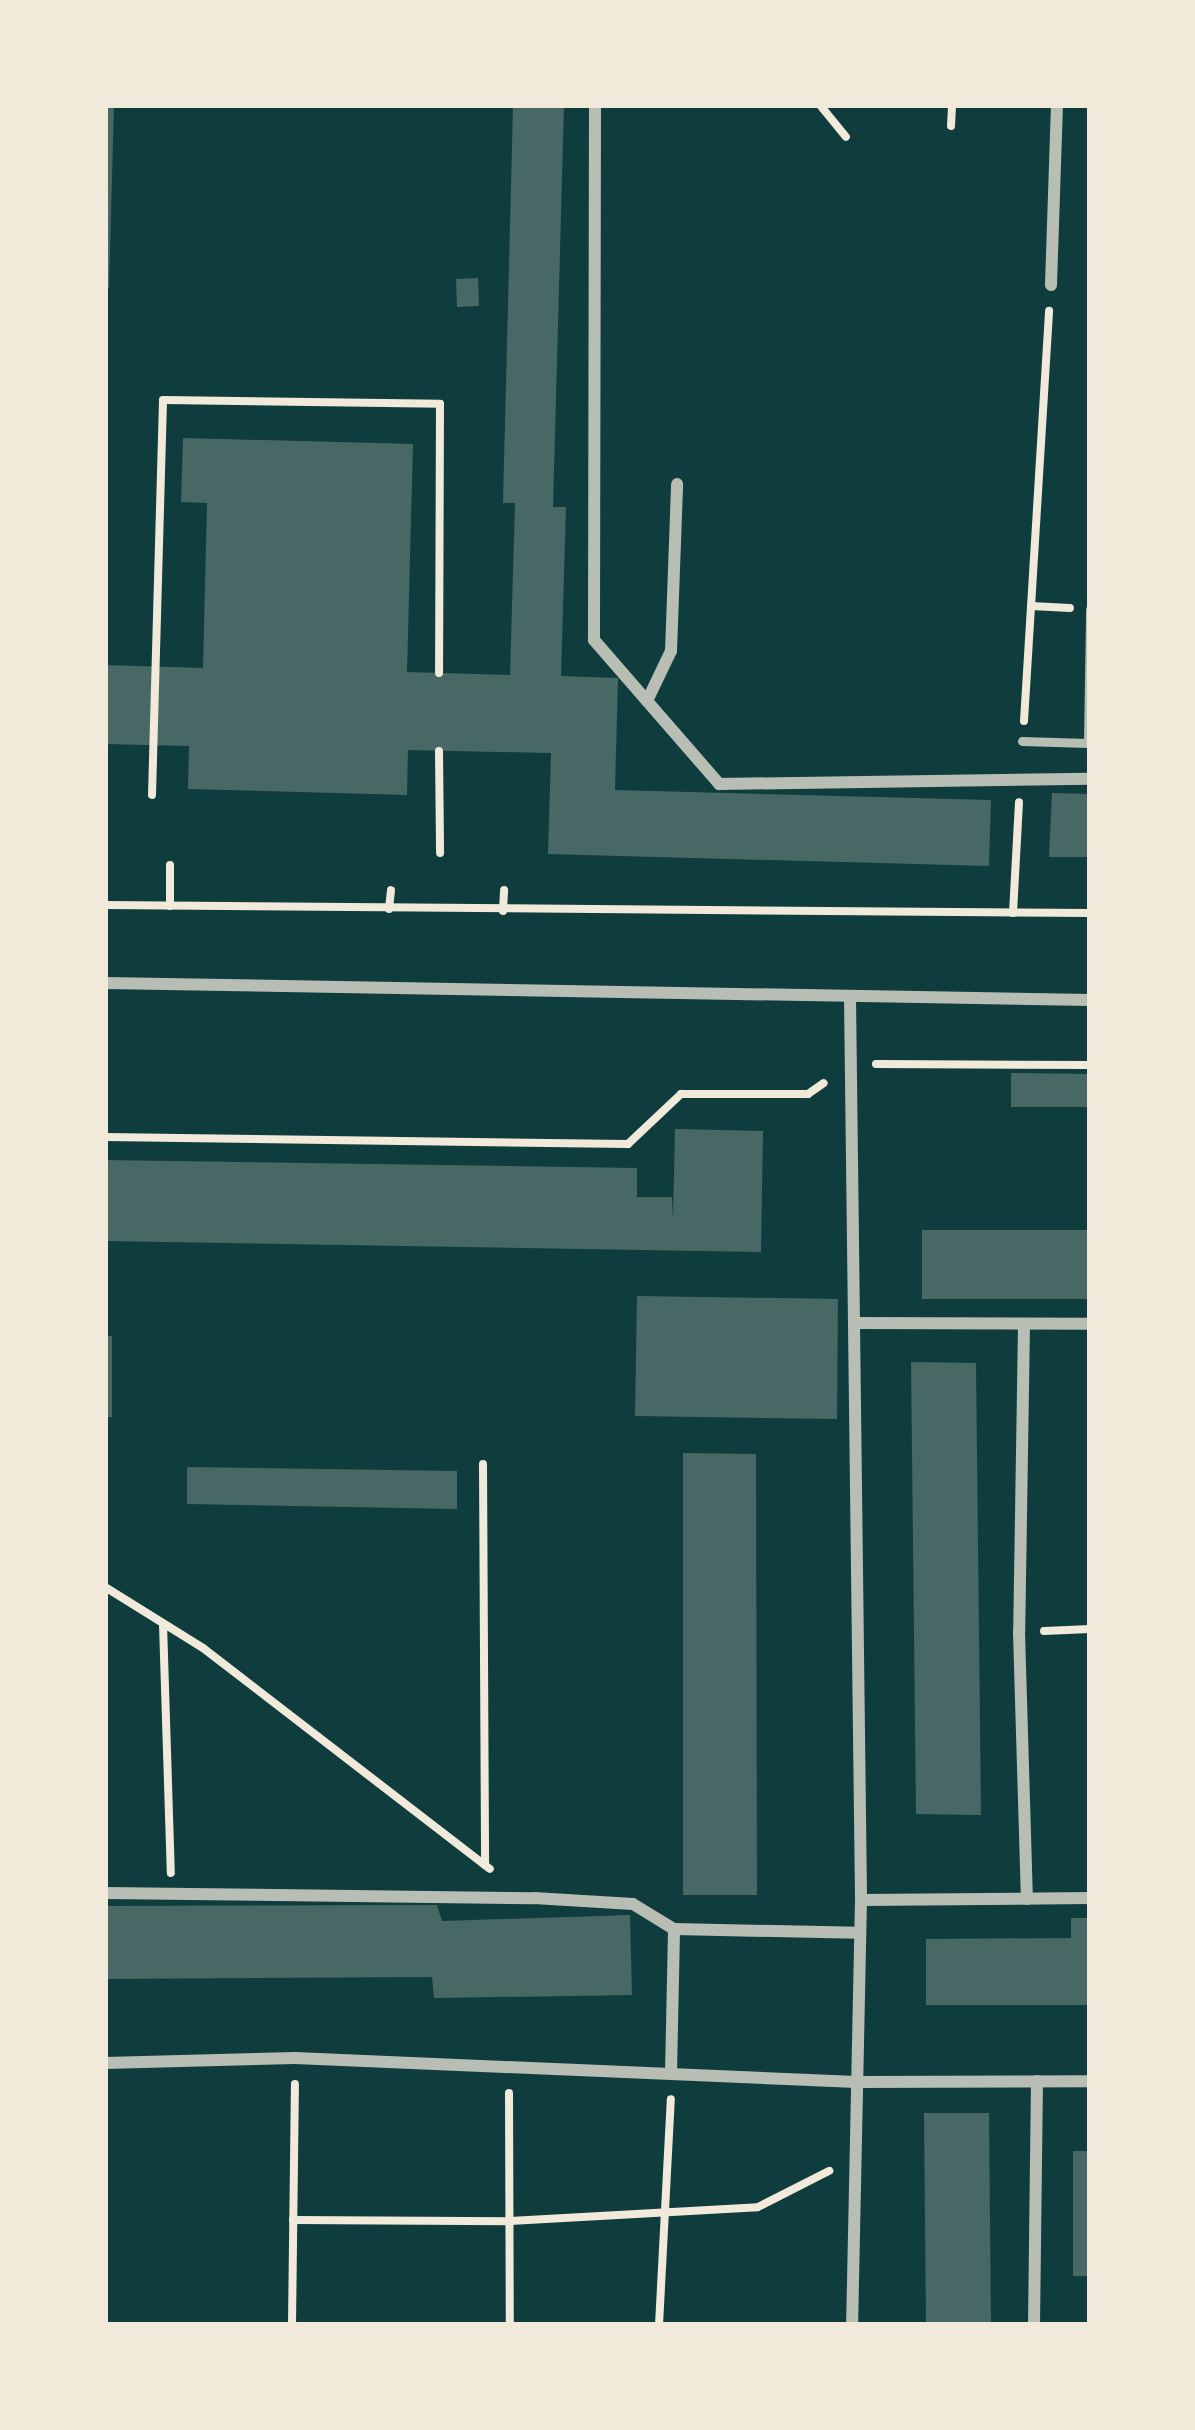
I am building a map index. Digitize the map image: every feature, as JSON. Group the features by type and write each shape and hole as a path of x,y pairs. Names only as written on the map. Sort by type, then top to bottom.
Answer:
{"street":[{"path":"595,105 593,640 719,784 1090,779"},
{"path":"1051,285 1058,105"},
{"path":"647,701 671,651 677,484"},
{"path":"105,983 1090,1000"},
{"path":"850,997 861,1900 853,2325"},
{"path":"854,1323 1090,1324"},
{"path":"1024,1325 1019,1632 1027,1899"},
{"path":"105,1893 534,1898 633,1904 674,1929 858,1933"},
{"path":"861,1900 1090,1898"},
{"path":"671,2074 674,1929"},
{"path":"105,2062 295,2058 856,2082 1090,2081"},
{"path":"1034,2325 1037,2081"}],"lane":[{"path":"1022,741 1088,743 1090,609"}],"path":[{"path":"820,105 846,137"},
{"path":"951,127 952,105"},
{"path":"1022,741 1051,285"},
{"path":"152,795 163,400 440,404 439,673"},
{"path":"439,751 440,853"},
{"path":"1013,913 1020,780"},
{"path":"170,865 170,906"},
{"path":"389,909 391,890"},
{"path":"503,911 504,890"},
{"path":"105,905 1090,913"},
{"path":"105,1136 628,1144 681,1094 808,1094 853,1064 1090,1065"},
{"path":"482,1464 485,1866"},
{"path":"105,1587 163,1622 534,1898"},
{"path":"163,1622 172,1892"},
{"path":"1019,1632 1090,1629"},
{"path":"292,2325 295,2058"},
{"path":"509,2067 510,2325"},
{"path":"659,2325 670,2212 671,2074"},
{"path":"293,2220 510,2221 758,2207 855,2158"}],"building":[{"path":"105,105 114,105 109,288 105,288"},
{"path":"513,105 564,105 553,507 566,507 561,676 618,678 615,790 991,800 989,866 548,854 551,753 408,750 407,795 188,789 189,746 105,744 105,665 203,668 207,503 181,502 183,438 413,444 407,672 510,675 515,503 503,503"},
{"path":"478,278 479,306 457,307 456,279"},
{"path":"1052,793 1090,794 1090,857 1049,857"},
{"path":"1011,1073 1090,1074 1090,1107 1011,1107"},
{"path":"675,1129 763,1131 761,1252 105,1241 105,1160 637,1168 637,1197 672,1197 673,1220"},
{"path":"922,1230 1090,1230 1090,1299 922,1299"},
{"path":"637,1296 838,1299 837,1419 635,1416"},
{"path":"105,1336 112,1336 112,1417 105,1417"},
{"path":"911,1362 976,1363 981,1815 916,1814"},
{"path":"683,1453 756,1454 757,1895 683,1895"},
{"path":"187,1467 457,1471 457,1509 187,1504"},
{"path":"437,1905 442,1921 630,1915 632,1995 434,1998 432,1977 105,1979 105,1906"},
{"path":"1071,1918 1090,1918 1090,2005 926,2005 926,1939 1071,1938"},
{"path":"924,2113 989,2113 991,2325 926,2325"},
{"path":"1073,2151 1090,2151 1090,2276 1073,2276"}]}
